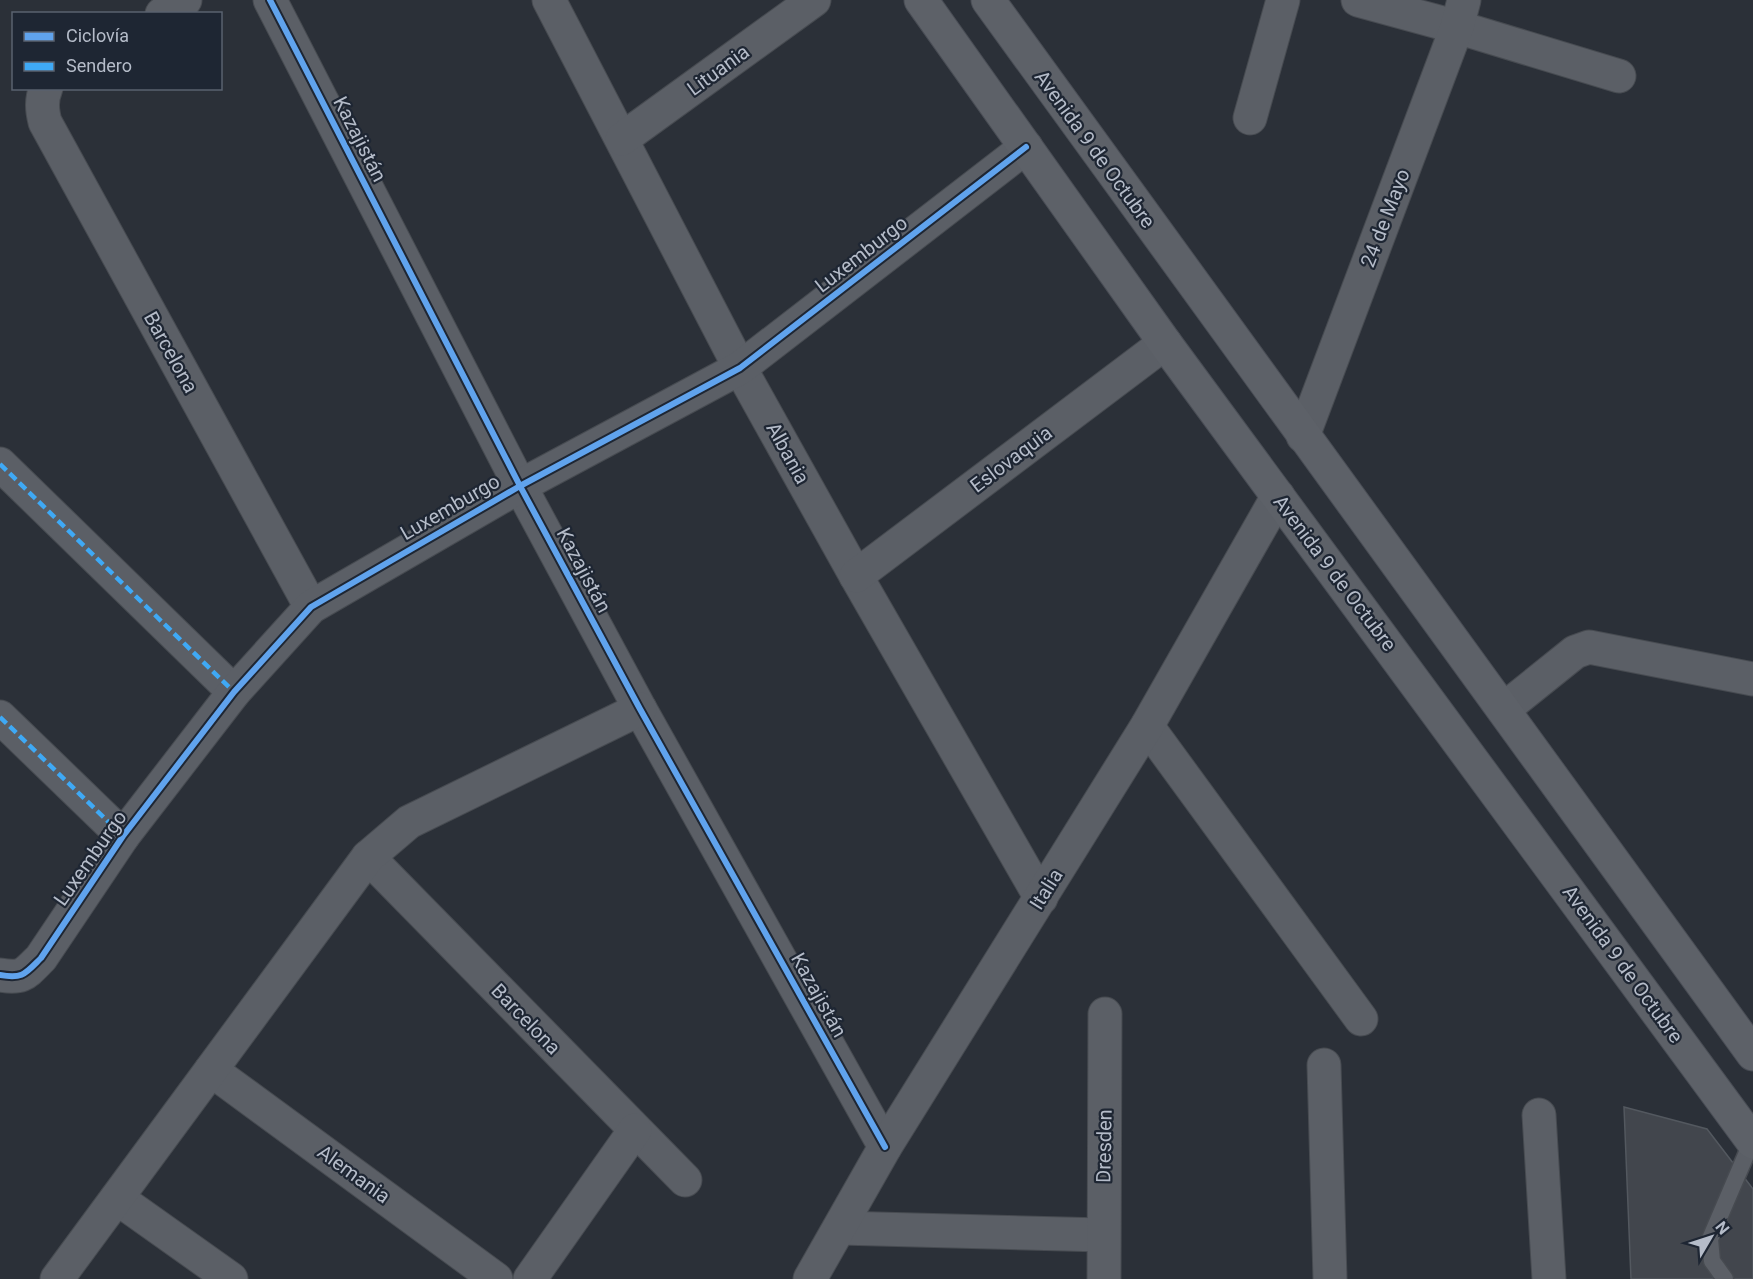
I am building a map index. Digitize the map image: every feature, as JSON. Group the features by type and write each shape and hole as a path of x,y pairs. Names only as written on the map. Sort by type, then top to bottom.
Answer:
{"main road":[{"name":"Avenida 9 de Octubre","path":"921,0 1165,343 1753,1141"},
{"name":"Avenida 9 de Octubre","path":"988,0 1753,1054"}],"street":[{"path":"165,12 185,0"},
{"name":"Kazajistán","path":"270,0 520,486 640,709 885,1147"},
{"name":"Albania","path":"549,0 740,368 856,576 1041,898"},
{"name":"Lituania","path":"622,140 814,0"},
{"path":"1250,118 1283,0"},
{"path":"1358,0 1461,14 1619,76"},
{"name":"24 de Mayo","path":"1303,436 1461,14"},
{"name":"Barcelona","path":"45,92 42,108 45,122 311,607"},
{"name":"Luxemburgo","path":"8,976 29,970 41,958 123,836 234,692 311,607 520,486 740,368 1026,147"},
{"name":"Eslovaquia","path":"856,576 1165,343"},
{"path":"0,464 234,692"},
{"name":"Italia","path":"810,1279 885,1147 1147,726 1278,496"},
{"path":"1504,709 1575,652 1589,647 1753,679"},
{"path":"57,1279 368,857 410,822 640,709"},
{"path":"0,717 123,836"},
{"path":"1147,726 1361,1019"},
{"name":"Barcelona","path":"368,857 685,1180"},
{"name":"Dresden","path":"1104,1279 1105,1014"},
{"path":"1324,1065 1330,1279"},
{"name":"Alemania","path":"211,1070 496,1279"},
{"path":"1539,1115 1549,1279"},
{"path":"530,1279 635,1130"},
{"path":"117,1198 231,1279"},
{"path":"840,1228 1103,1235"}],"lane":[{"path":"1725,1279 1712,1261 1710,1239 1753,1141"}],"building":[{"path":"1624,1107 1707,1129 1753,1189 1753,1279 1631,1279"}],"marked path":[{"path":"0,464 234,692"},
{"path":"0,717 123,836"}],"cycle path":[{"path":"270,0 520,486 640,709 885,1147"},
{"path":"0,975 19,976 41,958 123,836 234,692 311,607 520,486 740,368 1026,147"}]}
